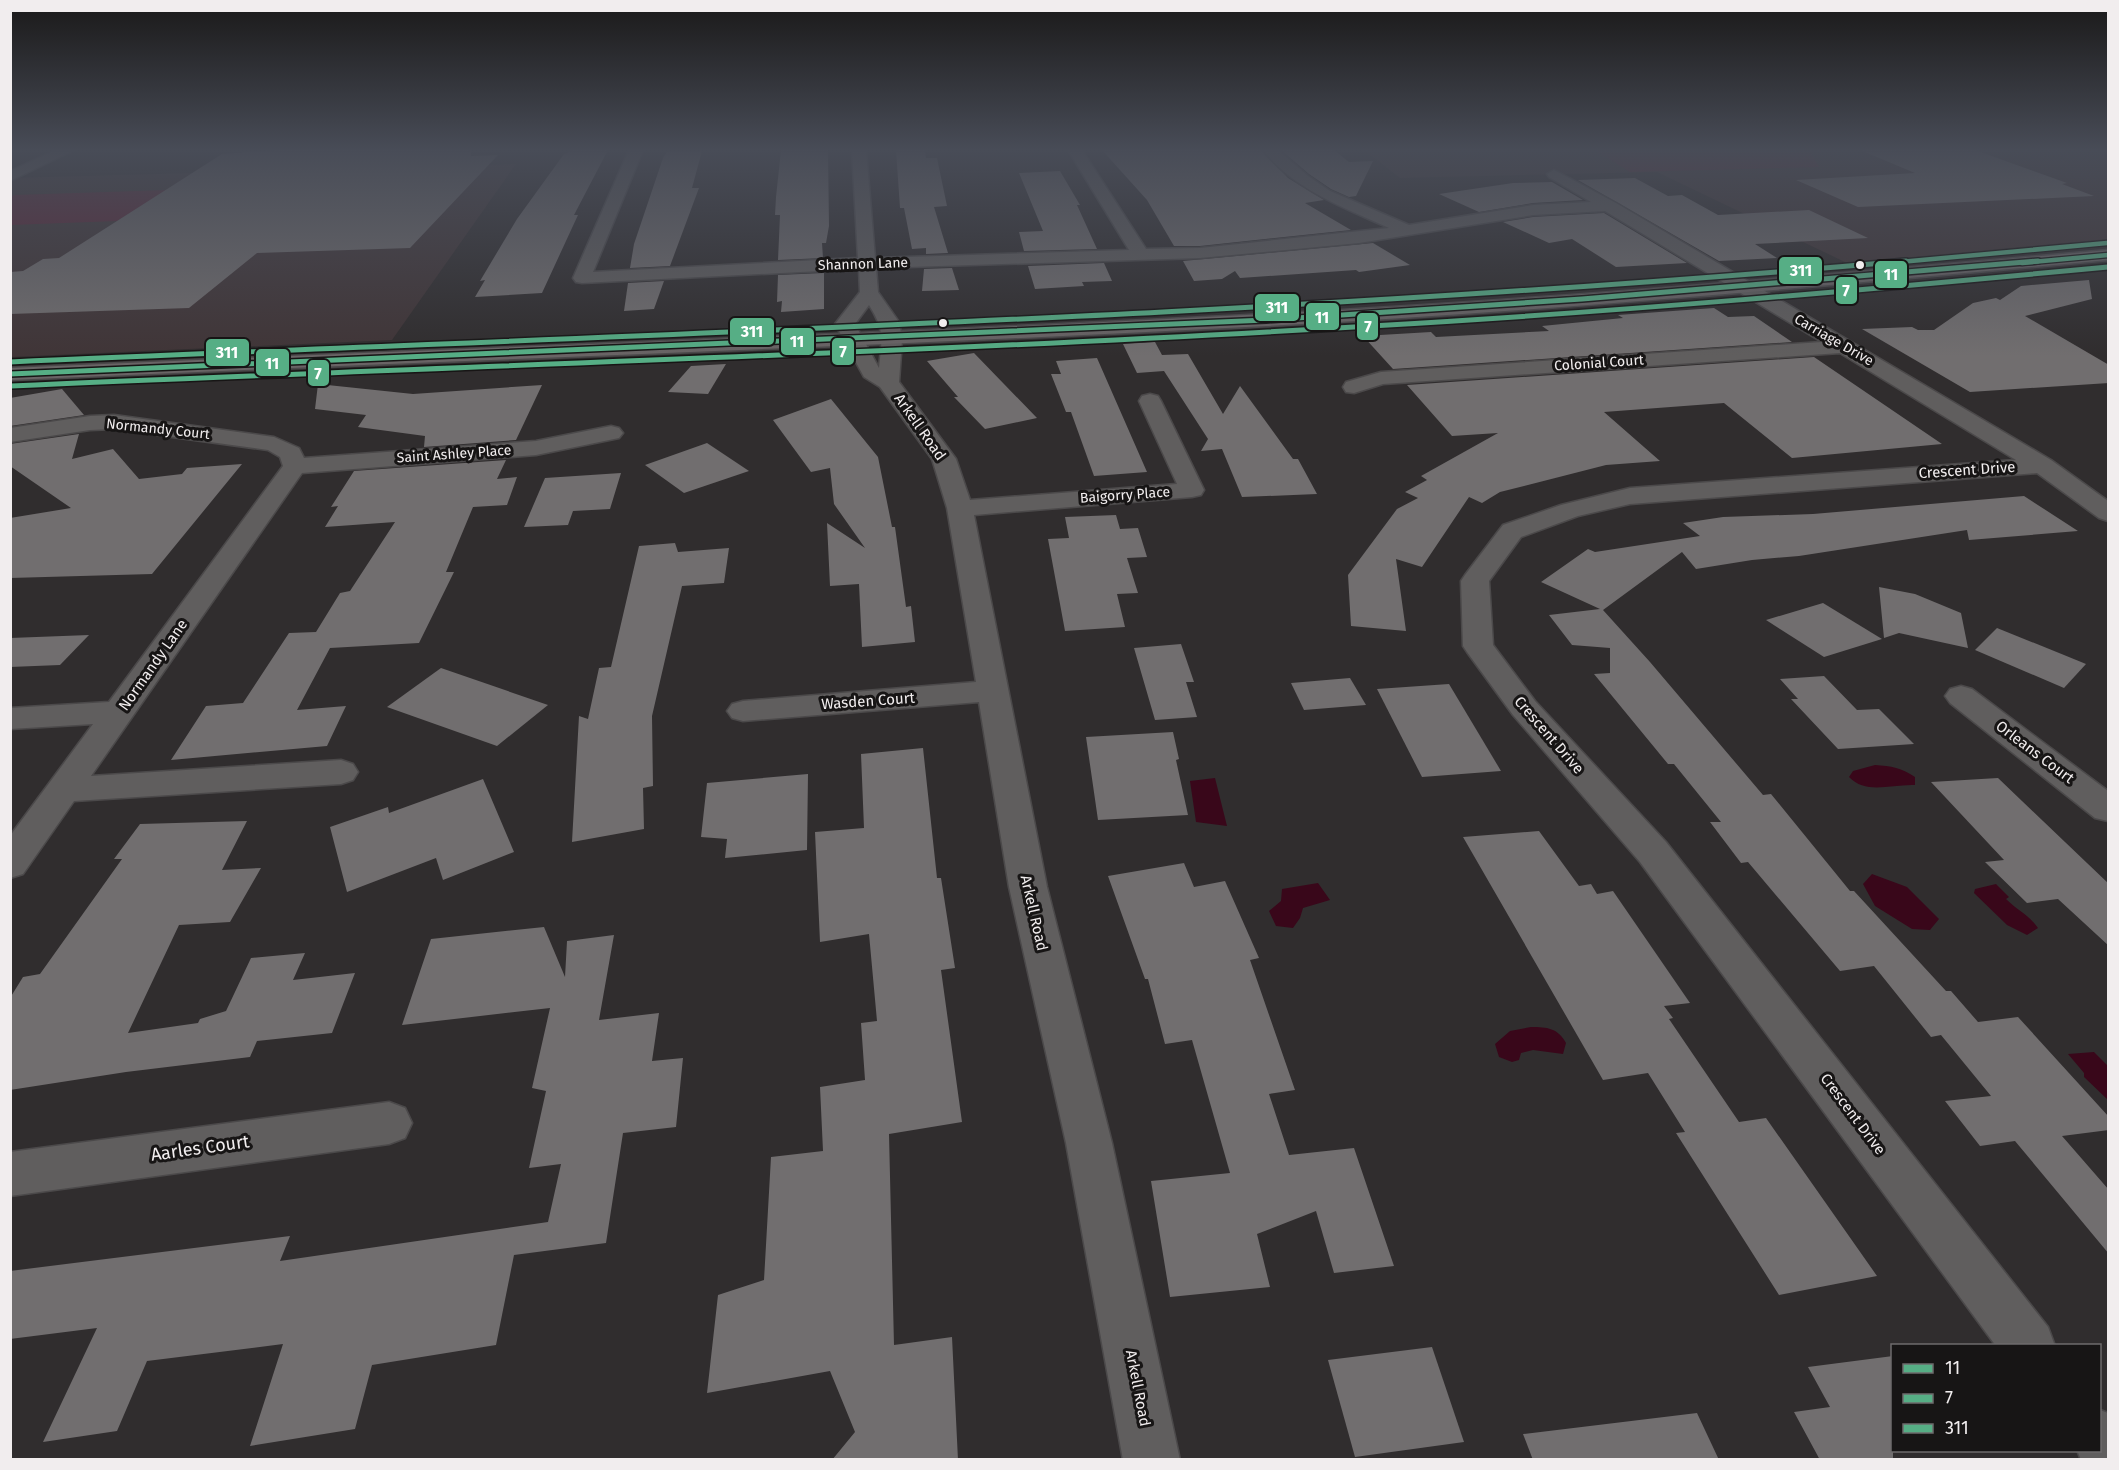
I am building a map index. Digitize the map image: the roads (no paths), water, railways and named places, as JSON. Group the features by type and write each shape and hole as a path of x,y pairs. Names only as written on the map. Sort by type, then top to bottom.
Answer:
{"main road":[{"path":"10,374 390,357 890,330 1721,274 2109,239"},
{"path":"890,330 1295,318 1745,288 2109,255"},
{"path":"10,357 392,339 849,332"}],"street":[{"name":"Shannon Lane","path":"607,219 582,278 868,263 1141,255 1262,248 1359,238 1479,219"},
{"path":"865,219 869,292 890,330"},
{"path":"1118,219 1141,255"},
{"path":"1381,219 1407,230"},
{"name":"Carriage Drive","path":"1631,219 2042,465 2109,513"},
{"path":"849,332 869,292"},
{"name":"Arkell Road","path":"888,382 890,330"},
{"name":"Arkell Road","path":"849,332 871,373 888,382 944,459 960,508 1028,887 1089,1143 1152,1460"},
{"name":"Colonial Court","path":"1354,387 1381,378 1845,346"},
{"name":"Baigorry Place","path":"960,508 1191,490 1150,401"},
{"name":"Normandy Court","path":"10,435 90,423 114,422 274,444 291,453 295,466"},
{"name":"Saint Ashley Place","path":"295,466 536,448 611,433"},
{"name":"Crescent Drive","path":"2027,1344 1653,852 1524,708 1478,646 1475,581 1512,531 1570,510 1630,496 2042,465"},
{"name":"Normandy Lane","path":"10,864 295,466"},
{"name":"Wasden Court","path":"743,711 993,691"},
{"name":"Orleans Court","path":"1961,696 2109,809"},
{"path":"10,719 120,712"},
{"path":"62,790 341,772"},
{"name":"Aarles Court","path":"10,1174 388,1123"}]}
